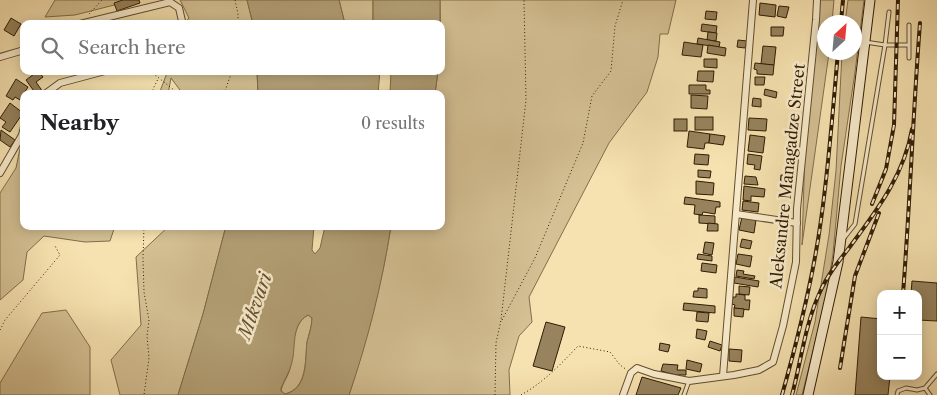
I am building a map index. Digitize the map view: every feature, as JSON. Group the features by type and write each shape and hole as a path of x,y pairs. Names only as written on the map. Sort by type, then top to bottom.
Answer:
{"main road":[{"path":"808,395 838,262 870,0"}],"street":[{"path":"723,376 753,0"},
{"name":"Aleksandre Managadze Street","path":"631,373 637,368 654,374 689,381 759,370 773,362 783,326 796,262 797,223 817,0"},
{"path":"97,20 170,2 179,8 182,20"},
{"path":"0,56 20,51"},
{"path":"50,90 60,83 90,75"},
{"path":"0,173 20,138"},
{"path":"736,214 797,223"},
{"path":"623,395 631,373"}],"lane":[{"path":"840,243 855,224 889,12"},
{"path":"909,25 909,58"},
{"path":"865,42 885,46 908,45"},
{"path":"897,395 898,391 906,388 917,390 925,388 937,374"},
{"path":"684,395 689,381"},
{"path":"925,388 930,395"}],"path":[{"path":"84,20 102,0"},
{"path":"236,0 238,20"},
{"path":"495,395 496,343 501,320 526,100 524,0"},
{"path":"501,320 535,258 583,143 592,96 612,71 615,26 622,0"},
{"path":"155,75 176,90"},
{"path":"225,90 231,75"},
{"path":"153,90 158,78"},
{"path":"144,230 144,292 149,320 147,336 149,358 144,395"},
{"path":"0,330 5,320 60,255 55,246"},
{"path":"521,395 538,386 578,346 610,352 620,365 631,373"}],"shaded area":[{"path":"55,0 134,0 75,15 45,17"},
{"path":"180,0 247,0 252,20 187,20 189,18"},
{"path":"339,0 373,0 373,20 344,20"},
{"path":"440,0 676,0 668,34 660,34 658,57 647,92 609,143 529,297 532,322 519,336 509,370 510,395 349,395 373,311 390,230 445,230 445,90 436,90 437,75 445,75 445,20 440,20"},
{"path":"820,0 834,0 833,15 818,15"},
{"path":"848,0 864,0 862,16 846,15"},
{"path":"817,30 817,60 828,60 802,245 805,150"},
{"path":"842,60 856,60 841,166 833,254 825,303 802,395 796,395 815,322 829,235 836,171"},
{"path":"166,75 257,75 258,90 180,90 171,78 169,90 161,90"},
{"path":"20,149 20,230 114,230 110,241 85,242 44,236 27,252 23,280 0,300 0,193 16,168"},
{"path":"165,230 225,230 203,314 178,395 120,395 111,360 141,325 136,257"},
{"path":"66,310 90,347 90,395 0,395 0,383 42,313"},
{"path":"308,315 312,318 312,321 302,380 292,391 285,394 281,391 291,365 295,333 302,320"}],"water":[{"path":"247,0 339,0 344,20 252,20"},
{"path":"373,0 440,0 440,20 373,20"},
{"path":"257,75 380,75 378,90 258,90"},
{"path":"391,75 437,75 436,90 390,90"},
{"name":"Mtkvari","path":"225,230 314,230 312,250 315,254 320,248 324,230 390,230 374,312 349,395 178,395 203,314","holes":["308,315 312,318 302,380 292,391 285,394 281,391 281,388 291,365 295,336 299,324"]}],"building":[{"path":"123,0 139,0 140,3 117,11 114,3"},
{"path":"760,3 776,5 775,17 759,15"},
{"path":"779,6 789,7 786,18 777,16"},
{"path":"706,11 717,12 716,20 705,19"},
{"path":"11,18 20,23 14,36 4,30"},
{"path":"702,24 717,26 716,33 701,31"},
{"path":"771,27 784,27 783,36 771,36"},
{"path":"708,32 717,33 716,41 707,40"},
{"path":"698,38 720,42 719,47 697,44"},
{"path":"738,40 747,41 745,48 737,47"},
{"path":"684,42 703,45 701,57 682,55"},
{"path":"708,45 726,48 725,56 707,53"},
{"path":"763,46 776,47 774,65 761,64"},
{"path":"704,59 717,59 717,68 704,67"},
{"path":"755,63 774,65 773,75 757,74 757,70 754,69"},
{"path":"698,71 714,71 713,82 697,81"},
{"path":"33,75 41,75 43,77 36,82 42,90 33,90 26,80"},
{"path":"755,77 765,77 764,85 755,85"},
{"path":"16,79 28,87 26,90 20,90 20,100 15,97 13,100 6,96"},
{"path":"689,85 706,85 706,90 710,90 710,94 689,94"},
{"path":"765,89 777,92 776,98 764,95"},
{"path":"691,95 708,96 707,109 691,108"},
{"path":"753,98 761,99 761,107 752,106"},
{"path":"10,103 20,111 20,117 10,132 2,127 6,122 0,118"},
{"path":"695,117 713,117 713,130 695,130"},
{"path":"749,118 767,119 766,131 748,130"},
{"path":"674,119 687,119 687,131 674,131"},
{"path":"1,130 15,140 10,147 0,140"},
{"path":"689,131 710,134 709,143 705,143 704,149 687,147"},
{"path":"710,134 725,136 723,145 709,143"},
{"path":"750,135 765,137 763,153 748,151"},
{"path":"695,154 709,155 708,165 694,164"},
{"path":"748,154 762,156 760,170 754,169 755,165 747,164"},
{"path":"698,170 711,171 710,178 698,177"},
{"path":"781,175 790,175 789,186 780,185"},
{"path":"745,176 756,177 758,185 744,184"},
{"path":"696,181 714,183 713,195 696,194"},
{"path":"744,186 765,189 764,197 751,196 751,201 743,200"},
{"path":"685,197 720,202 720,207 716,207 715,214 703,212 702,215 694,214 695,205 684,204"},
{"path":"743,201 759,203 758,212 742,210"},
{"path":"699,215 715,216 715,224 699,223"},
{"path":"742,217 756,220 754,233 739,230"},
{"path":"708,223 718,224 718,231 707,231"},
{"path":"742,239 752,241 750,249 740,247"},
{"path":"705,242 714,243 712,255 703,253"},
{"path":"698,254 712,256 712,261 697,259"},
{"path":"738,254 752,256 750,267 736,264"},
{"path":"702,263 717,265 716,273 701,271"},
{"path":"737,270 744,271 743,274 755,276 754,279 736,276"},
{"path":"735,277 759,281 758,287 734,283"},
{"path":"912,281 937,283 937,321 922,320 922,290 911,290"},
{"path":"739,286 750,287 749,295 739,294"},
{"path":"698,288 707,289 707,298 693,297 694,291 698,291"},
{"path":"736,294 745,295 745,300 750,300 749,310 734,308 735,305 732,304 733,297 736,297"},
{"path":"684,303 715,306 715,313 683,310"},
{"path":"734,308 744,309 743,317 734,316"},
{"path":"697,312 709,313 708,322 696,321"},
{"path":"861,317 877,319 877,380 890,380 888,395 855,395"},
{"path":"546,322 565,327 552,371 533,366"},
{"path":"697,329 707,331 705,340 696,338"},
{"path":"710,341 722,345 720,351 708,347"},
{"path":"660,343 670,345 668,352 659,350"},
{"path":"729,349 742,350 741,362 729,361"},
{"path":"687,360 702,364 700,372 686,369"},
{"path":"663,364 678,365 677,370 686,370 686,375 676,375 661,371"},
{"path":"642,377 681,388 678,395 636,395"}],"railway":[{"path":"842,15 843,0"},
{"path":"872,204 886,169 894,125 898,0"},
{"path":"903,290 920,23"},
{"path":"782,395 794,352 818,242 829,157 837,60"},
{"path":"792,395 807,330 820,292 833,269 869,220 896,178 903,162 912,129"},
{"path":"840,368 855,276 879,213"}]}
